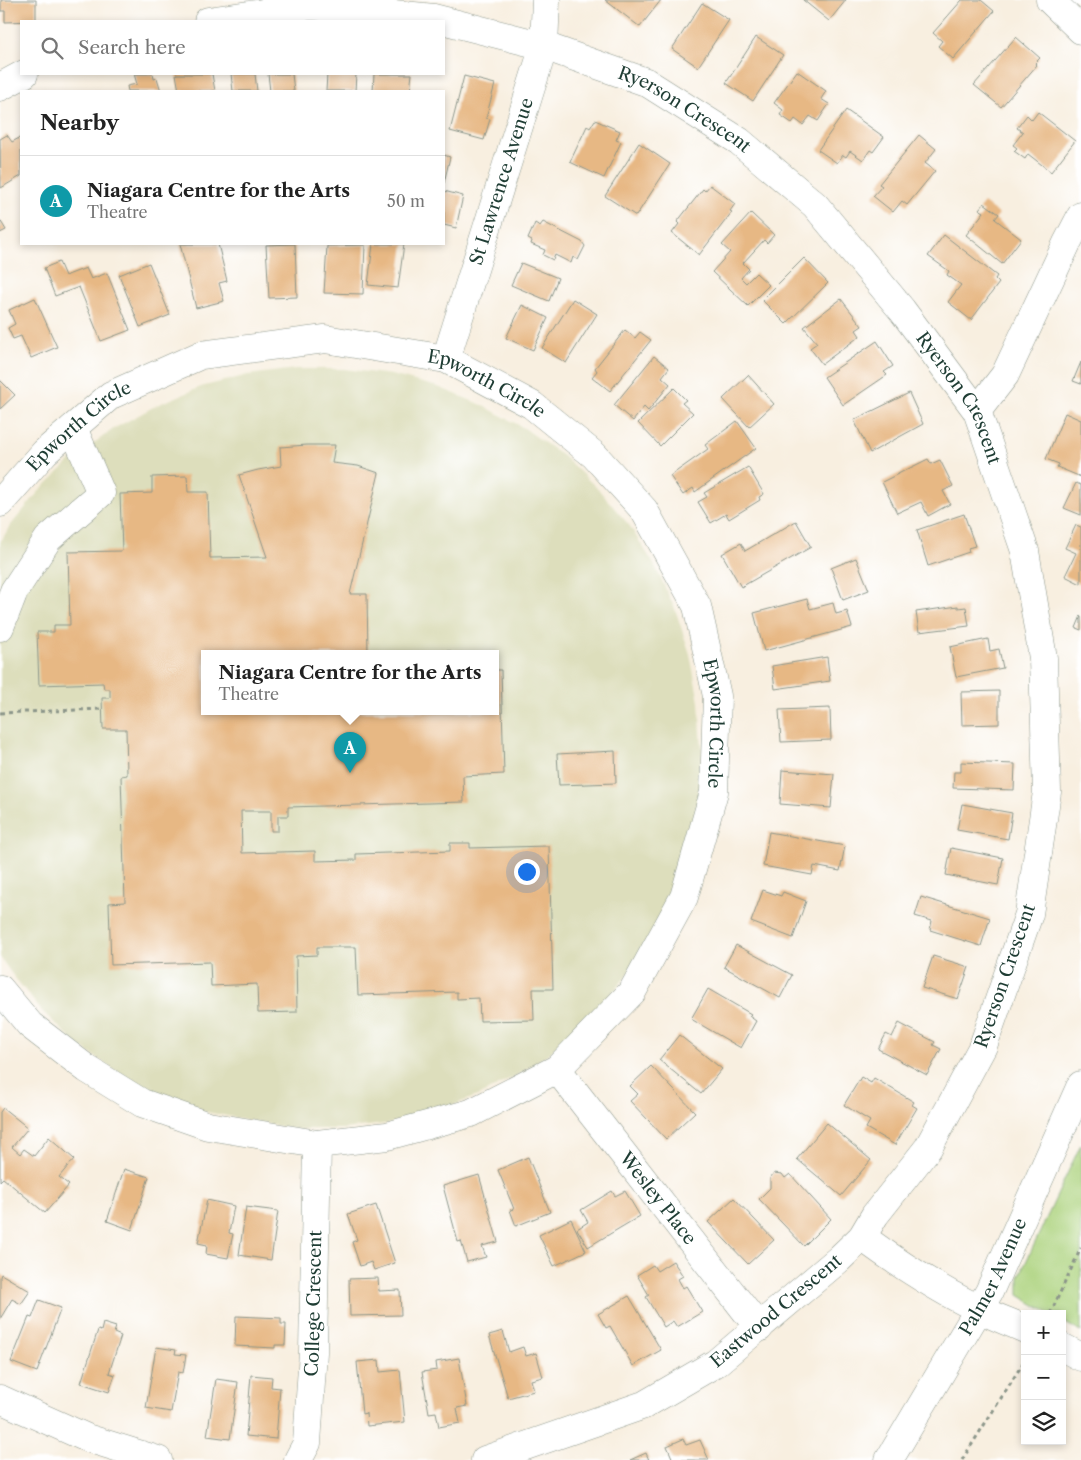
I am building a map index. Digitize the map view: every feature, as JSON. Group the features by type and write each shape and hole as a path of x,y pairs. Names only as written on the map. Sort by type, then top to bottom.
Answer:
{"street":[{"name":"St Lawrence Avenue","path":"446,359 544,46 546,0"},
{"path":"1050,0 1081,30"},
{"name":"Ryerson Crescent","path":"215,20 312,6 442,20"},
{"name":"Ryerson Crescent","path":"445,21 544,46 646,82 739,141 815,205 902,310 977,411 1024,551 1043,658 1047,792 1029,914 983,1046 928,1148 875,1215 862,1237"},
{"path":"0,87 22,75"},
{"path":"977,411 1005,374 1074,246 1081,216"},
{"name":"Epworth Circle","path":"0,503 44,452 111,395 201,355 325,340 446,359 532,405 594,455 644,510 697,606 717,696 714,792 684,897 632,992 558,1069 471,1113 387,1136 318,1144 208,1126 142,1103 87,1069 30,1025 0,989"},
{"path":"0,627 14,591 48,539 101,493 73,428"},
{"name":"Wesley Place","path":"558,1069 759,1328"},
{"name":"Palmer Avenue","path":"889,1460 980,1310 1081,1085"},
{"name":"College Crescent","path":"298,1460 307,1443 313,1352 318,1144"},
{"path":"862,1237 898,1264 980,1310 1021,1327"},
{"name":"Eastwood Crescent","path":"485,1460 644,1405 716,1363 839,1259 862,1237"},
{"path":"1066,1349 1081,1357"},
{"path":"0,1398 87,1438 158,1460"}],"path":[{"path":"0,713 102,709"},
{"path":"1052,1310 1081,1248"},
{"path":"962,1460 1021,1366"}],"shaded area":[{"path":"296,369 344,369 391,375 438,387 482,405 524,428 563,456 598,489 629,525 655,566 675,609 690,654 699,702 702,749 699,797 675,890 629,973 598,1010 563,1043 524,1071 482,1094 438,1111 391,1123 344,1129 296,1129 201,1111 143,1087 115,1071 76,1043 41,1010 0,957 0,542 11,525 41,489 76,456 115,428 157,405 201,387 248,375"}],"green space":[{"path":"1081,1144 1081,1332 1066,1323 1066,1310 1043,1310 1019,1295 1019,1277"}],"building":[{"path":"1,0 36,0 36,20 5,22 5,11 1,11"},
{"path":"605,0 661,0 640,27"},
{"path":"803,0 846,0 829,21"},
{"path":"962,0 981,0 994,11 953,59 938,46 942,41 933,33"},
{"path":"702,3 729,20 698,67 672,49"},
{"path":"756,37 783,55 753,101 726,83"},
{"path":"1016,37 1040,58 1035,63 1037,65 1001,107 974,85"},
{"path":"797,71 826,91 821,99 829,104 818,121 810,116 803,125 795,119 792,123 780,115 783,110 774,103"},
{"path":"134,75 153,75 154,79 157,78 161,90 128,90 127,86 137,84"},
{"path":"176,75 212,75 215,90 179,90"},
{"path":"231,75 255,75 257,90 233,90"},
{"path":"268,75 292,75 294,90 270,90"},
{"path":"327,75 356,75 355,90 326,90"},
{"path":"374,75 412,75 410,90 373,90"},
{"path":"464,76 495,84 486,118 490,119 484,140 450,131"},
{"path":"846,110 884,137 873,152 870,150 863,160 850,151 846,157 843,155 837,163 818,150"},
{"path":"1038,112 1075,141 1051,172 1028,154 1025,159 1014,151 1017,148 1013,145 1023,132 1017,128 1027,115 1032,120"},
{"path":"595,120 620,131 616,140 621,142 604,178 570,162 587,126 590,128"},
{"path":"7,135 12,142 20,138 20,177 1,188 0,139"},
{"path":"919,135 936,149 925,163 935,171 907,205 902,201 893,212 873,196 882,186 879,184"},
{"path":"639,143 670,164 636,216 605,196"},
{"path":"445,155 450,157 445,179"},
{"path":"710,185 735,204 730,211 732,212 699,255 672,233 679,224 677,222 703,189 705,191"},
{"path":"445,191 463,196 456,228 445,225"},
{"path":"984,203 999,214 995,219 1021,239 1002,264 966,235 984,212 979,209"},
{"path":"751,213 774,235 767,243 764,240 743,263 749,269 741,278 746,283 756,273 769,285 748,306 712,272 730,252 722,245"},
{"path":"0,220 6,230 0,233"},
{"path":"543,222 582,242 585,246 578,260 573,257 571,263 555,255 553,260 543,255 545,250 531,244 532,241 528,239 535,223 540,226"},
{"path":"944,235 997,276 995,279 999,283 971,320 948,302 961,285 947,275 949,271 928,256"},
{"path":"180,245 218,245 227,281 219,283 224,301 196,308"},
{"path":"266,245 295,245 297,297 269,298"},
{"path":"365,245 363,294 324,293 327,246"},
{"path":"373,245 404,245 398,288 368,285"},
{"path":"804,258 828,283 786,324 762,300"},
{"path":"59,262 65,276 86,268 91,279 107,273 130,330 101,341 79,287 55,296 44,268"},
{"path":"149,263 170,315 140,327 119,275"},
{"path":"521,263 558,278 549,301 511,285"},
{"path":"35,298 57,347 31,358 21,336 13,339 8,328 15,324 9,310"},
{"path":"573,299 597,314 566,363 542,348"},
{"path":"841,299 862,326 856,330 860,336 822,364 810,348 817,343 804,327"},
{"path":"522,305 548,318 533,350 506,338"},
{"path":"625,330 635,338 640,332 651,340 610,391 592,377 597,371 595,368"},
{"path":"877,341 893,366 884,372 887,375 843,405 824,377"},
{"path":"654,356 669,368 662,377 670,384 648,411 644,407 633,421 614,405"},
{"path":"1081,362 1081,384 1073,381"},
{"path":"748,375 774,404 749,427 723,399"},
{"path":"0,380 15,395 0,409"},
{"path":"674,388 686,400 682,403 693,413 660,446 638,423"},
{"path":"909,393 923,424 870,453 854,420"},
{"path":"1065,413 1081,420 1081,477 1057,467 1059,464 1046,459"},
{"path":"737,421 756,448 695,492 693,488 683,495 670,476 708,449 705,445"},
{"path":"335,445 332,463 358,466 379,473 350,594 367,594 368,650 201,650 201,715 499,715 499,670 501,670 504,774 463,776 464,802 288,807 288,816 278,816 278,831 271,831 271,811 241,811 242,853 315,851 315,861 356,860 356,854 450,851 450,843 470,843 470,848 549,846 553,989 533,989 534,1020 480,1021 479,998 457,999 457,992 358,995 356,947 317,947 317,955 296,956 297,1012 258,1013 257,984 211,986 210,962 111,965 109,903 125,902 121,776 127,775 126,729 103,729 102,698 110,698 110,689 104,689 103,683 39,685 37,632 54,632 54,625 70,625 68,552 122,551 120,494 152,493 152,477 187,476 188,492 208,492 210,558 267,557 239,475 281,466 280,447"},
{"path":"928,459 931,464 940,460 953,486 943,491 950,504 928,516 921,502 897,513 882,482"},
{"path":"748,467 764,494 759,497 760,500 729,519 726,514 711,523 698,502 707,497 704,493"},
{"path":"1076,483 1081,485 1081,515 1064,508"},
{"path":"964,514 975,546 968,548 969,552 928,566 917,530"},
{"path":"796,521 811,547 741,587 722,554 741,543 745,551"},
{"path":"1076,525 1081,527 1081,584 1065,576 1076,553 1065,548"},
{"path":"856,558 869,590 843,600 831,568"},
{"path":"807,599 810,609 833,603 836,614 847,611 852,627 764,651 754,613"},
{"path":"958,606 958,608 966,607 969,626 919,632 916,612"},
{"path":"1081,616 1081,630 1076,628"},
{"path":"988,639 990,651 999,649 1003,668 956,677 950,647"},
{"path":"827,657 830,681 775,689 772,666"},
{"path":"999,691 999,724 962,725 961,692"},
{"path":"830,708 831,740 781,742 779,710"},
{"path":"615,751 616,783 559,785 557,754"},
{"path":"961,762 1015,764 1014,790 953,788 954,772 961,772"},
{"path":"782,770 834,774 831,808 780,804"},
{"path":"962,804 1012,813 1008,839 957,830"},
{"path":"769,832 845,846 840,871 814,866 812,875 763,866"},
{"path":"951,848 1003,858 998,885 946,875"},
{"path":"763,890 781,896 783,892 806,901 793,938 751,922"},
{"path":"921,897 990,918 981,946 930,930 932,921 915,916"},
{"path":"736,945 792,975 780,998 724,967"},
{"path":"933,956 969,967 958,999 922,988"},
{"path":"708,989 751,1014 749,1016 756,1021 741,1048 691,1019"},
{"path":"899,1023 935,1042 933,1045 941,1049 927,1075 878,1049 886,1034 892,1037"},
{"path":"679,1035 722,1069 701,1094 659,1060"},
{"path":"651,1066 695,1112 666,1139 630,1101 638,1094 630,1086"},
{"path":"861,1077 871,1083 874,1078 914,1102 912,1105 917,1108 895,1145 866,1128 870,1121 844,1105"},
{"path":"3,1108 28,1128 12,1147 20,1154 24,1149 34,1156 49,1137 74,1159 59,1177 69,1185 45,1213 3,1178 0,1181 0,1112"},
{"path":"827,1123 871,1160 841,1196 797,1159"},
{"path":"528,1157 550,1212 516,1226 510,1210 514,1209 498,1170"},
{"path":"124,1169 149,1177 132,1230 107,1221"},
{"path":"774,1173 782,1174 785,1178 790,1174 831,1219 804,1246 759,1199 770,1188 770,1178"},
{"path":"479,1175 498,1242 482,1246 486,1257 467,1262 461,1241 458,1242 443,1186"},
{"path":"612,1191 615,1196 625,1191 640,1216 588,1247 577,1229 588,1222 581,1210"},
{"path":"734,1198 774,1240 748,1264 708,1222"},
{"path":"207,1200 234,1206 229,1233 233,1234 228,1258 206,1254 207,1245 198,1243"},
{"path":"376,1205 395,1263 374,1270 371,1262 360,1266 352,1242 357,1240 348,1214"},
{"path":"246,1207 278,1211 271,1260 239,1255"},
{"path":"571,1219 586,1251 554,1266 539,1235"},
{"path":"673,1261 683,1276 678,1279 683,1288 686,1286 702,1312 677,1327 673,1321 664,1327 646,1297 649,1295 637,1275 653,1265 657,1271"},
{"path":"1,1274 30,1291 21,1304 12,1299 0,1319 0,1277"},
{"path":"378,1278 379,1291 400,1290 401,1315 350,1316 349,1279"},
{"path":"629,1296 661,1350 633,1366 610,1326 606,1328 598,1314"},
{"path":"39,1300 61,1308 37,1372 11,1362 29,1317 32,1318"},
{"path":"236,1316 281,1318 281,1324 286,1324 285,1345 275,1345 275,1348 235,1346"},
{"path":"103,1323 116,1327 114,1333 121,1336 109,1373 115,1375 109,1392 81,1383 98,1330 101,1331"},
{"path":"503,1331 509,1352 523,1347 526,1356 536,1353 543,1377 531,1380 534,1391 508,1398 489,1335"},
{"path":"156,1347 176,1350 175,1354 186,1355 183,1373 178,1372 171,1412 146,1408"},
{"path":"459,1358 467,1406 457,1408 460,1423 439,1427 436,1412 429,1413 422,1372 437,1370 436,1362"},
{"path":"379,1360 380,1372 400,1370 405,1422 367,1426 366,1413 362,1414 357,1362"},
{"path":"251,1375 272,1377 271,1387 280,1388 276,1439 246,1436"},
{"path":"216,1379 238,1382 230,1439 207,1436"},
{"path":"683,1439 686,1445 700,1440 709,1460 673,1460 667,1446"},
{"path":"646,1453 649,1460 630,1460"}],"place":[{"name":"Niagara Centre for the Arts","path":"350,773"}]}
